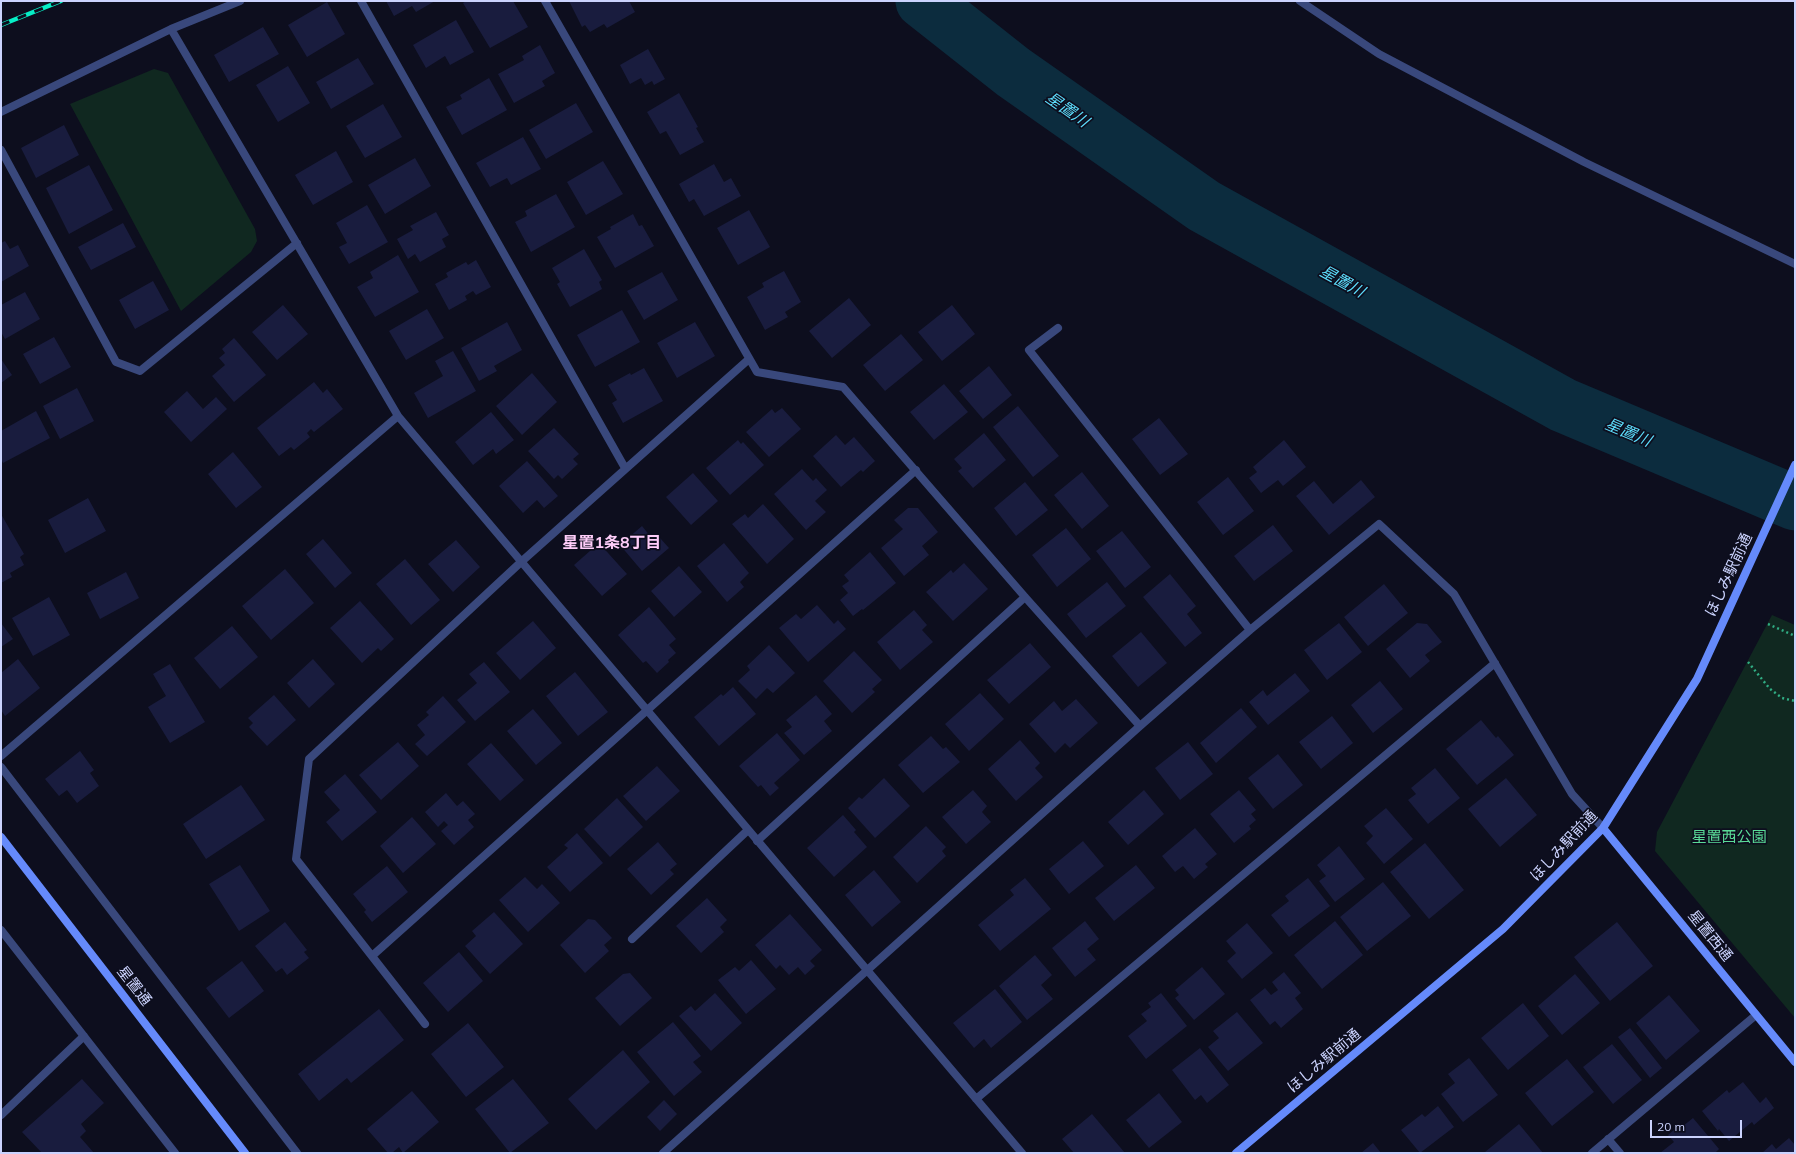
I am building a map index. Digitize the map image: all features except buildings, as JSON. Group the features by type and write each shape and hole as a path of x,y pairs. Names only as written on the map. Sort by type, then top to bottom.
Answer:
{"street":[{"path":"1,112 172,29 240,1"},
{"path":"361,1 625,468"},
{"path":"546,1 748,359 757,372 843,386 1025,597 1140,726"},
{"path":"1300,1 1378,54 1584,162 1795,264"},
{"path":"172,29 398,416 1022,1153"},
{"path":"1,150 116,362 140,371 296,243"},
{"path":"1058,328 1029,350 1250,630"},
{"path":"425,1024 296,859 309,759 521,562 748,359"},
{"path":"1,756 398,416"},
{"name":"ほしみ駅前通","path":"1236,1153 1502,929 1603,828 1697,679 1741,580 1795,466"},
{"path":"372,956 916,470"},
{"path":"663,1153 1140,726 1250,630 1379,524 1454,594 1572,794 1603,828"},
{"path":"758,841 1025,597"},
{"path":"976,1099 1495,663"},
{"path":"1,767 297,1153"},
{"name":"星置西通","path":"1603,828 1795,1062"},
{"path":"632,939 748,830"},
{"name":"星置通","path":"1,837 245,1153"},
{"path":"1,930 175,1153"},
{"path":"1592,1153 1756,1015"},
{"path":"1,1115 84,1036"},
{"path":"1608,1139 1620,1153"}],"path":[{"path":"1768,624 1795,636"},
{"path":"1748,662 1770,689 1782,698 1795,701"}],"green space":[{"path":"154,69 168,73 255,229 257,241 251,252 181,311 70,104"},
{"name":"星置西公園","path":"1772,615 1795,625 1795,1018 1655,851 1657,832"}],"waterway":[{"name":"星置川","path":"923,1 1013,72 1204,206 1563,405 1795,503"}],"railway":[{"path":"1,25 61,1"}],"district":[{"name":"星置1条8丁目","path":"612,543"}]}
